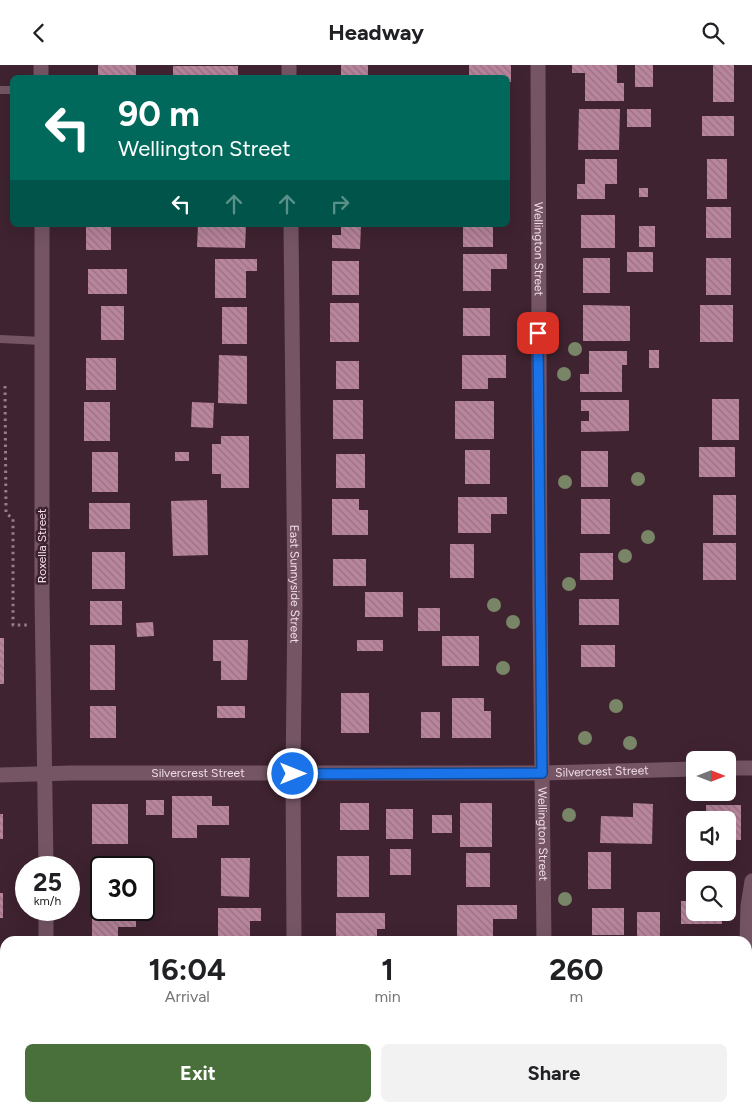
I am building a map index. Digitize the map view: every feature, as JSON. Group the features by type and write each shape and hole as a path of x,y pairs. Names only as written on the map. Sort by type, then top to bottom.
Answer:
{"street":[{"name":"Wellington Street","path":"538,65 544,936"},
{"name":"Roxella Street","path":"42,227 43,625 46,856"},
{"name":"East Sunnyside Street","path":"291,227 295,602 294,936"},
{"path":"736,768 752,768"},
{"name":"Silvercrest Street","path":"0,775 71,773 542,773 686,769"},
{"path":"747,936 748,907 752,881"},
{"path":"46,921 46,936"}],"lane":[{"path":"0,339 42,341"}],"path":[{"path":"5,386 6,513 13,519 13,625 43,625"},
{"path":"0,475 6,475"}],"building":[{"path":"98,65 136,65 136,75 98,75"},
{"path":"341,65 368,65 368,75 341,75"},
{"path":"469,65 511,65 511,82 510,75 469,75"},
{"path":"572,65 617,65 617,83 624,83 624,101 585,101 585,73 572,73"},
{"path":"635,65 653,65 653,87 635,87"},
{"path":"713,65 734,65 734,102 713,102"},
{"path":"173,66 238,66 238,75 173,75"},
{"path":"579,109 620,109 619,150 578,150"},
{"path":"627,109 651,109 651,127 627,127"},
{"path":"702,116 734,116 734,136 702,136"},
{"path":"585,159 617,159 617,184 605,184 605,199 577,199 577,184 585,184"},
{"path":"707,159 727,159 727,199 707,199"},
{"path":"639,188 648,188 648,197 639,197"},
{"path":"706,207 731,207 731,238 706,238"},
{"path":"581,215 615,215 615,248 581,248"},
{"path":"639,226 655,226 655,247 639,247"},
{"path":"86,227 111,227 111,250 86,250"},
{"path":"198,227 246,227 245,248 197,247"},
{"path":"341,227 361,227 360,249 332,248 332,235 341,235"},
{"path":"463,227 493,227 493,247 463,247"},
{"path":"627,252 653,252 653,272 627,272"},
{"path":"463,254 507,254 507,269 491,269 491,291 463,291"},
{"path":"583,258 610,258 610,293 583,293"},
{"path":"706,258 731,258 731,295 706,295"},
{"path":"215,259 257,259 257,271 246,271 246,298 215,298"},
{"path":"332,261 359,261 359,295 332,295"},
{"path":"88,269 127,269 127,294 88,294"},
{"path":"330,303 359,303 359,342 330,342"},
{"path":"583,305 630,306 630,341 583,341"},
{"path":"700,305 733,305 733,342 700,342"},
{"path":"101,306 124,306 124,340 101,340"},
{"path":"222,307 247,307 247,344 222,344"},
{"path":"463,308 490,308 490,336 463,336"},
{"path":"649,350 659,350 659,368 649,368"},
{"path":"589,351 627,351 627,365 622,365 622,392 580,392 580,374 589,374"},
{"path":"219,355 247,356 247,404 218,403"},
{"path":"462,355 506,355 506,378 488,378 488,389 462,389"},
{"path":"86,358 116,358 116,390 86,390"},
{"path":"336,361 359,361 359,389 336,389"},
{"path":"712,399 739,399 739,440 712,440"},
{"path":"333,400 363,400 363,439 333,439"},
{"path":"581,400 629,400 629,431 581,432 581,421 589,421 589,411 581,411"},
{"path":"455,401 494,401 494,439 455,439"},
{"path":"84,402 110,402 110,441 84,441"},
{"path":"192,402 214,403 213,428 191,427"},
{"path":"221,436 249,436 249,488 221,488 221,474 212,474 212,444 221,444"},
{"path":"699,447 735,447 735,477 699,477"},
{"path":"465,450 490,450 490,484 465,484"},
{"path":"581,451 608,451 608,487 581,487"},
{"path":"92,452 118,452 118,492 92,492"},
{"path":"175,452 189,452 189,461 175,461"},
{"path":"336,454 365,454 365,488 336,488"},
{"path":"713,495 736,495 736,535 713,535"},
{"path":"458,497 507,497 507,514 491,514 491,533 458,533"},
{"path":"332,499 359,499 359,510 368,510 368,535 332,535"},
{"path":"581,499 610,499 610,534 581,534"},
{"path":"207,500 208,555 173,556 171,501"},
{"path":"89,503 130,503 130,529 89,529"},
{"path":"703,543 736,543 736,580 703,580"},
{"path":"450,544 474,544 474,578 450,578"},
{"path":"92,552 125,552 125,589 92,589"},
{"path":"580,553 613,553 613,580 580,580"},
{"path":"333,559 366,559 366,586 333,586"},
{"path":"365,592 403,592 403,617 365,617"},
{"path":"579,599 619,599 619,625 579,625"},
{"path":"90,601 122,601 122,625 90,625"},
{"path":"418,608 440,608 440,631 418,631"},
{"path":"153,622 154,636 137,637 136,623"},
{"path":"442,636 479,636 479,666 442,666"},
{"path":"0,638 4,638 4,684 0,684"},
{"path":"213,640 248,640 247,680 221,680 221,661 213,661"},
{"path":"357,640 383,640 383,651 357,651"},
{"path":"90,645 115,645 115,690 90,690"},
{"path":"581,645 615,645 615,667 581,667"},
{"path":"341,693 369,693 369,733 341,733"},
{"path":"452,698 484,698 484,711 491,711 491,738 452,738"},
{"path":"90,706 116,706 116,738 90,738"},
{"path":"217,706 245,706 245,718 217,718"},
{"path":"421,712 440,712 440,738 421,738"},
{"path":"172,796 212,796 212,806 229,806 229,825 197,825 197,838 172,838"},
{"path":"146,800 164,800 164,815 146,815"},
{"path":"340,803 369,803 369,830 340,830"},
{"path":"460,803 492,803 492,847 460,847"},
{"path":"633,803 653,804 652,844 600,843 601,816 633,817"},
{"path":"92,804 128,804 128,844 92,844"},
{"path":"706,805 741,805 741,840 736,840 736,811 706,811"},
{"path":"386,809 413,809 413,839 386,839"},
{"path":"0,814 3,814 3,839 0,839"},
{"path":"432,815 452,815 452,833 432,833"},
{"path":"390,849 411,849 411,875 390,875"},
{"path":"588,852 611,852 611,889 588,889"},
{"path":"466,853 490,853 490,887 466,887"},
{"path":"337,856 369,856 369,897 337,897"},
{"path":"221,858 250,858 249,897 221,896"},
{"path":"0,893 3,893 3,918 0,918"},
{"path":"681,901 686,901 686,921 722,921 722,924 681,924"},
{"path":"457,905 517,905 517,919 493,919 493,936 457,936"},
{"path":"218,908 261,908 261,921 250,921 250,936 218,936"},
{"path":"592,908 624,908 624,935 592,935"},
{"path":"637,912 660,912 660,936 637,936"},
{"path":"336,913 385,913 385,929 377,929 377,936 336,936"},
{"path":"92,921 136,921 136,927 118,927 118,936 92,936"}],"route":[{"path":"293,774 542,773 538,333"}]}
